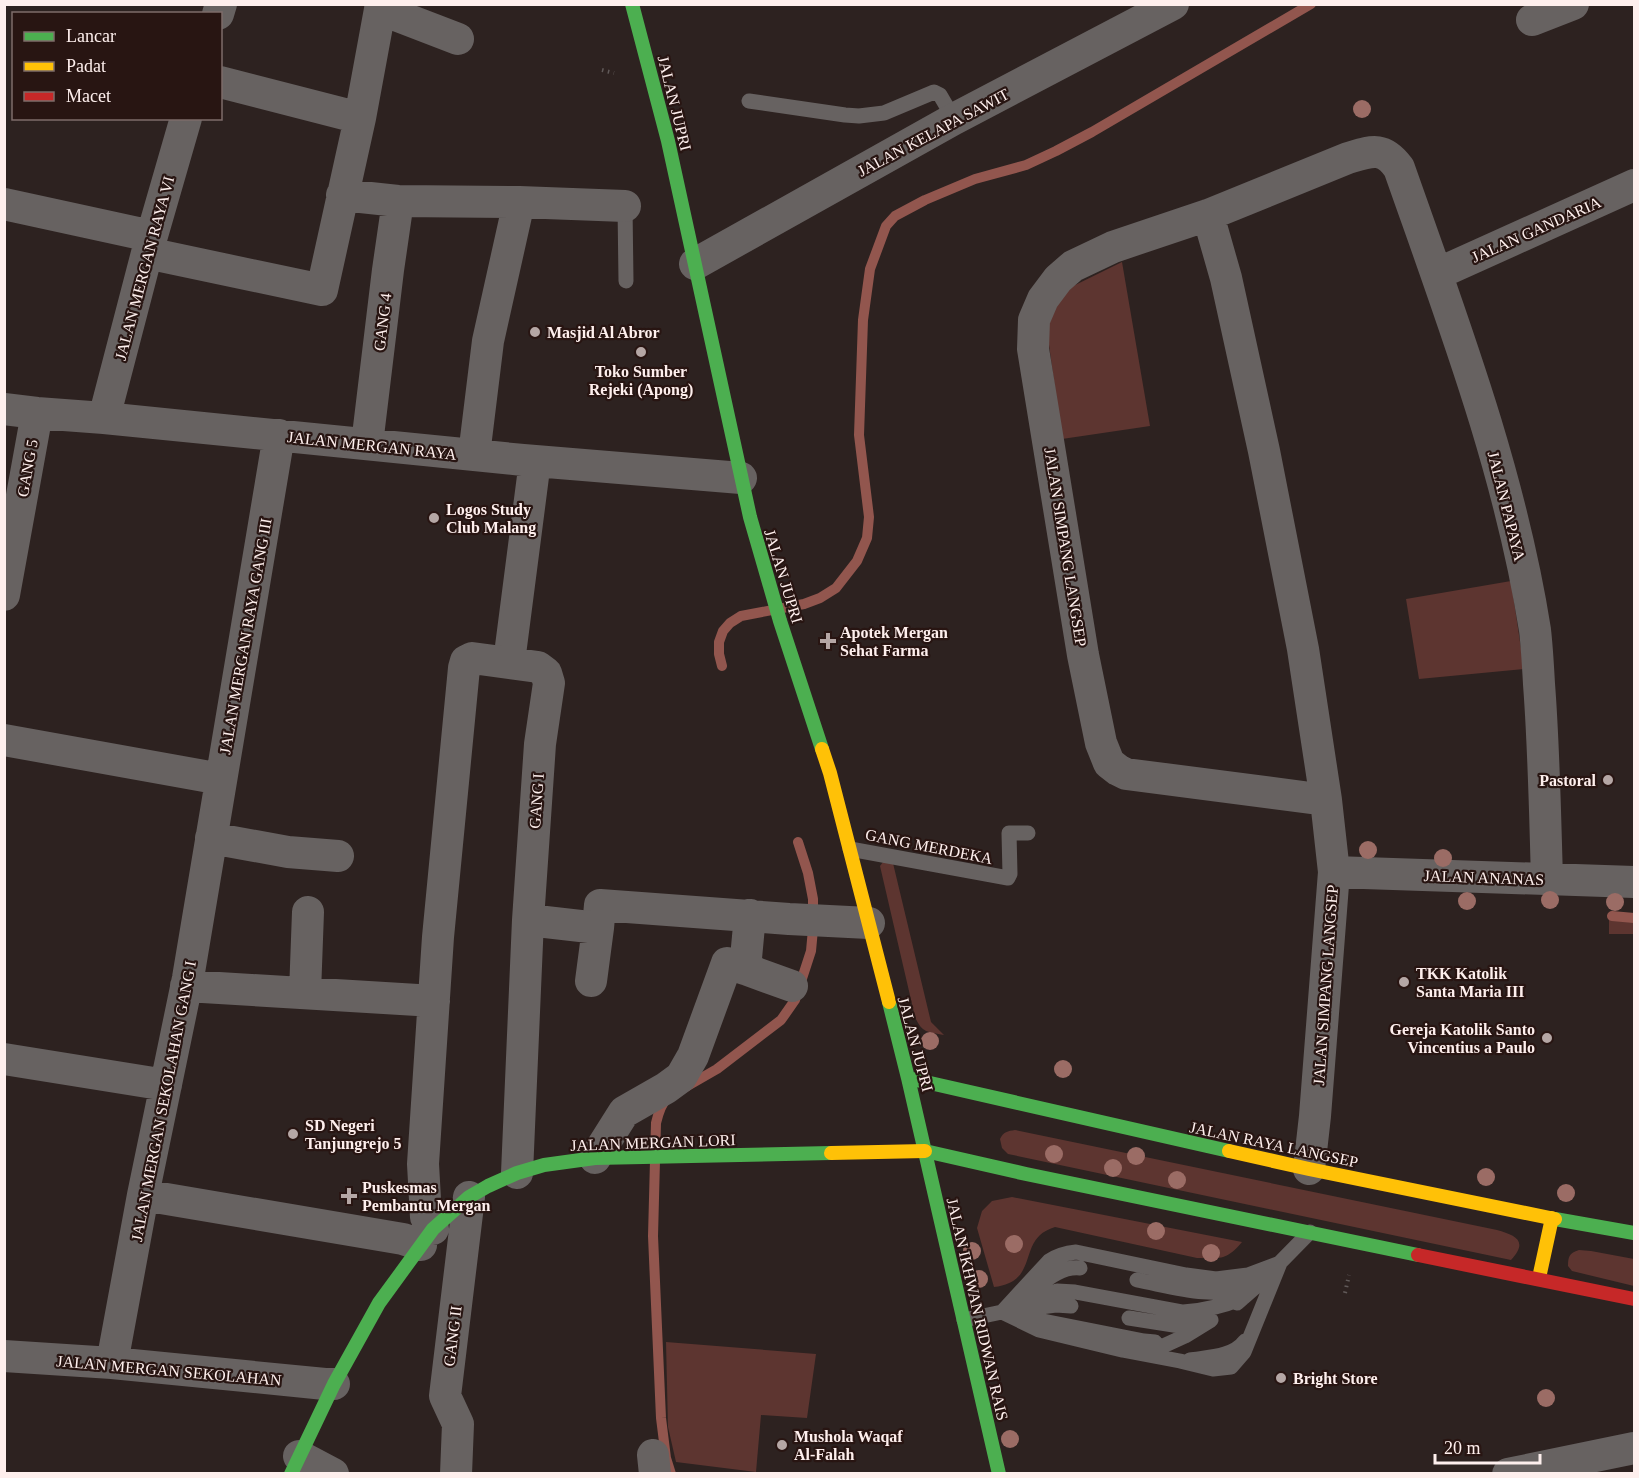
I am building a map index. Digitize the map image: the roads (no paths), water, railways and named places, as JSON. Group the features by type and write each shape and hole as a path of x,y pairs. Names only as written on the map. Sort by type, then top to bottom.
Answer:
{"main road":[{"name":"JALAN JUPRI","path":"636,19 668,141 750,518 780,621 830,773 925,1151"},
{"name":"JALAN RAYA LANGSEP","path":"908,1078 1309,1169 1635,1233"},
{"name":"JALAN MERGAN LORI","path":"295,1465 334,1384 379,1303 427,1237 469,1197 488,1186 517,1173 544,1165 595,1158 925,1151"},
{"path":"925,1151 1635,1299"},
{"name":"JALAN IKHWAN RIDWAN RAIS","path":"925,1151 999,1473"},
{"path":"1539,1278 1552,1218"}],"street":[{"path":"618,4 636,19"},
{"name":"JALAN KELAPA SAWIT","path":"695,264 954,119 1173,4"},
{"path":"1532,20 1573,4"},
{"path":"4,204 322,290 360,118 381,7 458,39"},
{"path":"222,83 360,118"},
{"name":"JALAN MERGAN RAYA VI","path":"104,418 149,245 185,120"},
{"name":"JALAN SIMPANG LANGSEP","path":"1326,800 1126,774 1109,763 1101,743 1083,655 1033,350 1034,320 1043,298 1058,279 1073,266 1113,247 1208,214 1348,158 1366,153 1384,153"},
{"name":"JALAN PAPAYA","path":"1384,153 1400,168 1437,274 1491,440 1517,540 1535,632 1542,722 1547,879"},
{"name":"JALAN GANDARIA","path":"1437,274 1634,185"},
{"path":"342,195 398,201 625,206"},
{"name":"GANG 4","path":"367,444 398,201"},
{"path":"474,455 488,341 519,202"},
{"name":"JALAN SIMPANG LANGSEP","path":"1208,214 1226,278 1264,451 1303,649 1326,800 1334,872 1309,1169"},
{"name":"JALAN MERGAN RAYA","path":"4,409 535,461 741,478"},
{"name":"GANG 5","path":"4,595 37,413"},
{"name":"JALAN MERGAN RAYA GANG III","path":"211,838 279,435"},
{"path":"509,662 535,461"},
{"name":"GANG I","path":"434,1001 438,937 466,661 472,658 538,667 546,673 549,683 540,744 528,920 517,1173"},
{"path":"4,740 221,779"},
{"path":"211,838 288,852 338,856"},
{"name":"JALAN MERGAN SEKOLAHAN GANG I","path":"112,1363 143,1195 186,986 211,838"},
{"name":"JALAN ANANAS","path":"1334,872 1635,882"},
{"path":"591,981 600,905 869,923"},
{"path":"305,993 308,912"},
{"path":"745,969 750,915"},
{"path":"528,920 598,928"},
{"path":"595,1158 624,1112 681,1077 693,1056 727,963 792,986"},
{"path":"143,1195 403,1239 427,1237 423,1164 434,1001 186,986"},
{"path":"4,1059 166,1085"},
{"name":"GANG II","path":"456,1473 458,1424 445,1396 469,1197"},
{"name":"JALAN MERGAN SEKOLAHAN","path":"4,1356 112,1363 334,1384"},
{"path":"1508,1473 1635,1448"},
{"path":"295,1465 333,1473"}],"lane":[{"path":"749,101 860,116 884,113 934,92 940,94 954,119"},
{"path":"625,206 626,281"},
{"name":"GANG MERDEKA","path":"850,849 1008,878 1010,874 1009,833 1028,833"},
{"path":"1122,1350 1147,1350 1161,1347 1211,1320 1243,1298 1261,1282 1310,1232"},
{"path":"1002,1312 1049,1262 1065,1253 1076,1252 1216,1279 1248,1275 1280,1263"},
{"path":"1002,1312 1039,1330 1122,1350 1213,1369 1231,1367 1244,1352 1280,1263"},
{"path":"1002,1312 1055,1274 1072,1268 1080,1268"},
{"path":"1137,1280 1188,1291 1220,1293 1235,1291 1261,1282"},
{"path":"1002,1312 1057,1291 1075,1292 1183,1312 1221,1307 1243,1298"},
{"path":"964,1320 1002,1312 1056,1305 1071,1306"},
{"path":"1002,1312 1144,1341 1157,1342 1185,1336"},
{"path":"1129,1318 1180,1326 1211,1320"}],"waterway":[{"path":"722,666 719,642 723,631 730,623 741,616 804,604 820,598 836,588 857,561 867,538 869,517 859,435 863,320 870,269 886,226 895,216 925,200 975,179 1026,165 1056,151 1311,4"},
{"path":"684,1088 717,1069 781,1020 795,1000 811,951 813,929 813,899 798,842"},
{"path":"1612,916 1634,918"},
{"path":"668,1098 662,1106 656,1123 653,1236 661,1418 666,1458 671,1474"}],"place":[{"name":"Masjid Al Abror","path":"535,332"},
{"name":"Toko Sumber Rejeki (Apong)","path":"641,352"},
{"name":"Logos Study Club Malang","path":"434,518"},
{"name":"Apotek Mergan Sehat Farma","path":"828,641"},
{"name":"Pastoral","path":"1608,780"},
{"name":"TKK Katolik Santa Maria III","path":"1404,982"},
{"name":"Gereja Katolik Santo Vincentius a Paulo","path":"1547,1038"},
{"name":"SD Negeri Tanjungrejo 5","path":"293,1134"},
{"name":"Puskesmas Pembantu Mergan","path":"349,1196"},
{"name":"Bright Store","path":"1281,1378"},
{"name":"Mushola Waqaf Al-Falah","path":"782,1445"}]}
